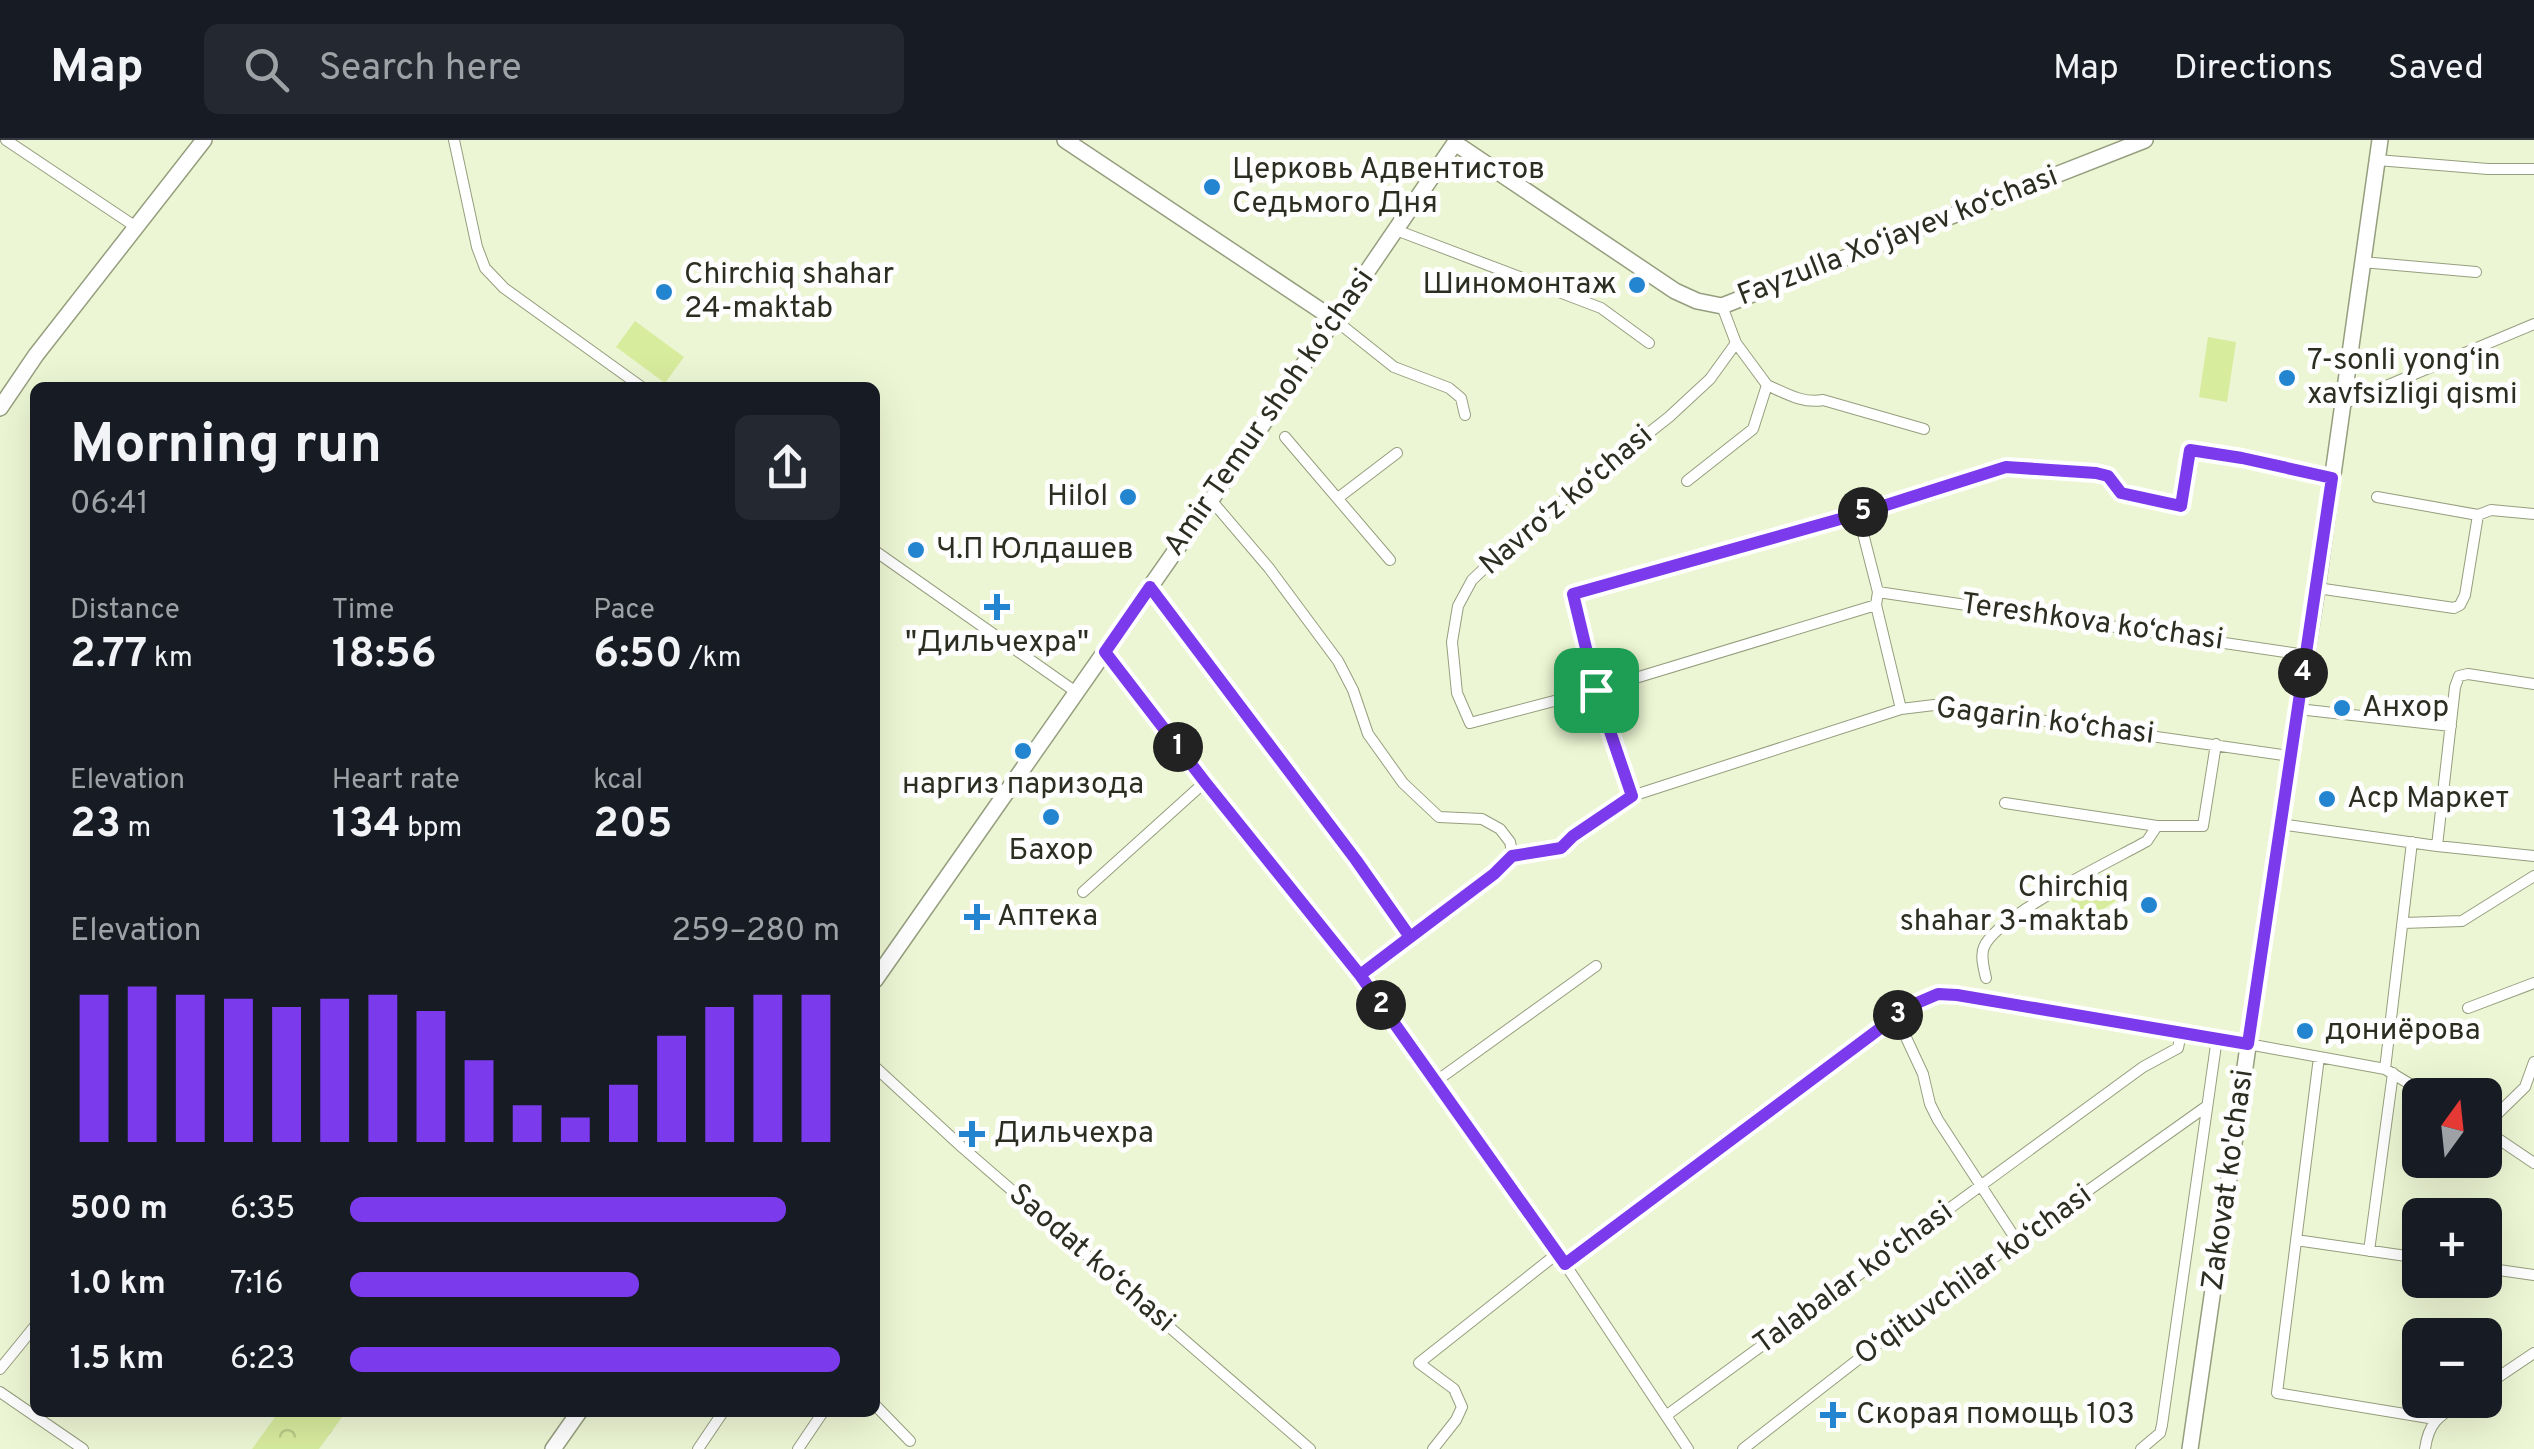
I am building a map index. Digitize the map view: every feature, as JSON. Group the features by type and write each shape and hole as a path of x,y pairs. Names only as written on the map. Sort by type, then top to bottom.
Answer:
{"main road":[{"path":"0,408 204,140"},
{"path":"1065,140 1336,320"},
{"name":"Fayzulla Xo‘jayev ko‘chasi","path":"1456,142 1675,291 1722,306 2145,140"},
{"name":"Zakovat ko'chasi","path":"2190,1449 2380,140"},
{"name":"Amir Temur shoh ko‘chasi","path":"880,973 1456,142"},
{"path":"1105,652 1360,975 1562,1259 1896,1016 1920,1000 1938,994 2248,1044"},
{"path":"554,1449 576,1417"}],"street":[{"path":"6,140 136,227"},
{"path":"454,140 477,248 485,268 504,288 636,382"},
{"path":"2377,160 2488,170 2534,169"},
{"path":"1396,230 1601,308 1649,343"},
{"path":"2362,262 2476,272"},
{"path":"1722,306 1736,344 1768,385 1797,399 1823,400 1924,429"},
{"path":"1336,320 1394,367 1449,388 1461,398 1465,415"},
{"path":"2343,404 2534,324"},
{"name":"Navro‘z ko‘chasi","path":"1470,723 1456,693 1452,642 1458,606 1472,580 1523,532 1669,417 1710,379 1736,344"},
{"path":"1687,481 1753,429 1768,385"},
{"path":"1286,436 1390,560"},
{"path":"1632,796 1596,690 1573,594 1858,514 2006,467 2096,473 2108,476 2121,493 2181,506 2190,450 2332,478"},
{"path":"1338,498 1397,453"},
{"path":"2377,498 2478,515 2491,510 2534,514"},
{"path":"1211,500 1269,568 1338,660 1368,734 1403,783 1440,816 1482,819 1500,829 1510,842 1512,856 1494,874 1360,975"},
{"path":"1858,514 1901,708"},
{"path":"2317,588 2454,608 2465,596 2478,515"},
{"path":"880,555 1076,692"},
{"path":"1150,587 1410,937"},
{"name":"Tereshkova ko‘chasi","path":"1470,723 1596,690 1877,598 2306,654"},
{"path":"2437,846 2458,676 2468,674 2534,684"},
{"name":"Gagarin ko‘chasi","path":"1512,856 1561,848 1632,796 1901,708 1934,705 2290,756"},
{"path":"2298,708 2450,726"},
{"path":"2005,804 2157,826 2204,826 2216,744"},
{"path":"1082,892 1205,782"},
{"path":"2280,824 2534,856"},
{"path":"1986,978 1984,946 1994,935 2028,906 2148,841 2157,826"},
{"path":"2369,1251 2412,842"},
{"path":"2403,923 2462,921 2534,876"},
{"path":"1435,1082 1596,966"},
{"path":"2468,1008 2534,983"},
{"path":"1896,1016 1924,1074 1938,1120 2018,1242"},
{"name":"Talabalar ko‘chasi","path":"1668,1416 2143,1066 2178,1048 2181,1032"},
{"path":"2140,1449 2160,1433 2162,1425 2217,1038"},
{"path":"2248,1044 2389,1071 2402,1079"},
{"path":"2319,1057 2277,1393 2435,1419 2425,1449"},
{"path":"2502,1110 2525,1086 2534,1062"},
{"name":"Saodat ko‘chasi","path":"880,1072 1310,1449"},
{"name":"O‘qituvchilar ko‘chasi","path":"1742,1449 1937,1298 2208,1106"},
{"path":"2502,1140 2534,1163"},
{"path":"2296,1240 2402,1256"},
{"path":"1433,1449 1462,1407 1454,1389 1419,1363 1562,1259 1688,1449"},
{"path":"2502,1270 2534,1275"},
{"path":"0,1369 30,1332"},
{"path":"2502,1375 2534,1353"},
{"path":"0,1392 30,1413"},
{"path":"880,1410 910,1441"},
{"path":"36,1417 83,1449"},
{"path":"698,1449 720,1417"},
{"path":"798,1449 820,1417"}],"green space":[{"path":"635,321 684,357 664,382 616,347"},
{"path":"2208,337 2236,342 2227,402 2199,397"},
{"path":"2110,872 2125,895 2085,921 2070,898"},
{"path":"274,1417 342,1417 319,1449 252,1449"}],"place":[{"name":"Церковь Адвентистов Седьмого Дня","path":"1212,187"},
{"name":"Шиномонтаж","path":"1637,285"},
{"name":"Chirchiq shahar 24-maktab","path":"664,292"},
{"name":"7-sonli yong‘in xavfsizligi qismi","path":"2287,378"},
{"name":"Hilol","path":"1128,497"},
{"name":"Ч.П Юлдашев","path":"916,550"},
{"name":"\"Дильчехра\"","path":"997,607"},
{"name":"Анхор","path":"2342,708"},
{"name":"наргиз паризода","path":"1023,751"},
{"name":"Аср Маркет","path":"2327,799"},
{"name":"Бахор","path":"1051,817"},
{"name":"Chirchiq shahar 3-maktab","path":"2149,905"},
{"name":"Аптека","path":"977,917"},
{"name":"дониёрова","path":"2305,1031"},
{"name":"Дильчехра","path":"972,1134"},
{"name":"Скорая помощь 103","path":"1833,1415"}],"route":[{"path":"1596,690 1573,594 1858,514 2006,467 2096,473 2108,476 2121,493 2181,506 2190,450 2332,478 2248,1044 1938,994 1910,1006 1565,1264 1360,975 1410,937 1150,587 1105,652 1360,975 1494,874 1512,856 1561,848 1632,796 1596,690"}]}
